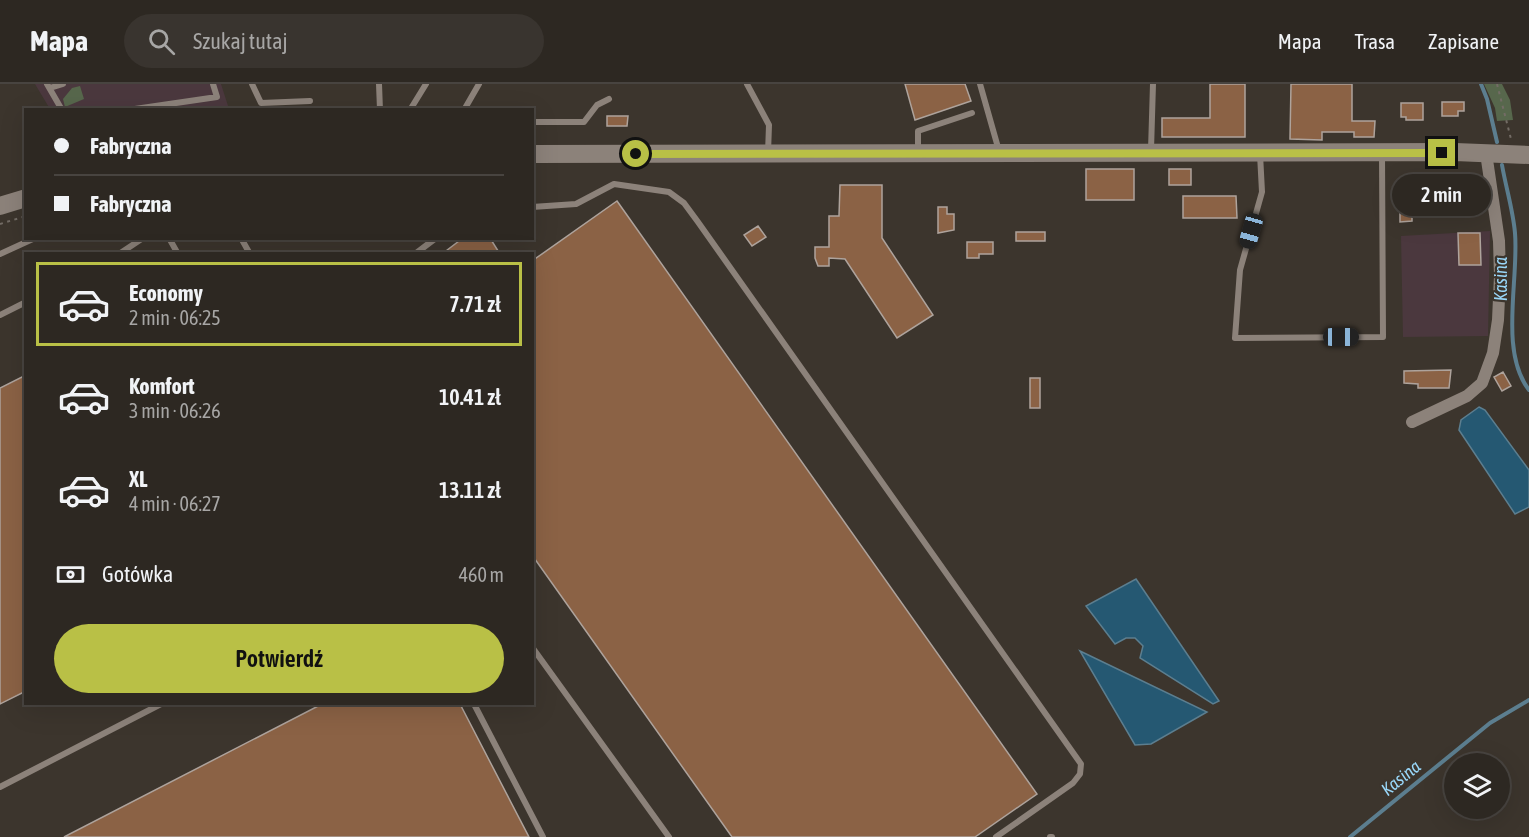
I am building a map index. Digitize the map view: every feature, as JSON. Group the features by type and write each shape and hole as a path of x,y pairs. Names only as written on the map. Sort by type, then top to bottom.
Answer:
{"main road":[{"path":"534,154 1521,154"},
{"path":"0,206 24,199"}],"street":[{"path":"1412,422 1467,396 1482,383 1493,353 1498,320 1499,241 1486,153"}],"lane":[{"path":"61,108 48,86 63,84"},
{"path":"142,108 217,97 213,84"},
{"path":"252,84 261,103 310,101"},
{"path":"379,84 380,108"},
{"path":"411,108 426,84"},
{"path":"465,108 479,84"},
{"path":"747,84 769,125 768,153"},
{"path":"980,84 999,154"},
{"path":"1150,154 1153,84"},
{"path":"534,122 584,122 597,105 609,99"},
{"path":"918,154 918,131 972,113"},
{"path":"1260,153 1262,192 1240,270 1235,338 1383,337 1382,153"},
{"path":"534,207 576,204 614,184 669,192 684,203 698,222 1081,764 1080,774 1072,783 996,837"},
{"path":"0,252 30,240"},
{"path":"122,252 140,240"},
{"path":"0,315 24,303"},
{"path":"534,650 669,837"},
{"path":"0,787 159,705"},
{"path":"475,705 543,837"}],"path":[{"path":"1497,84 1511,133 1521,154"},
{"path":"0,224 24,217"}],"shaded area":[{"path":"35,84 221,84 229,108 49,108"},
{"path":"1490,231 1488,336 1403,337 1401,236"}],"green space":[{"path":"1484,84 1502,84 1510,100 1513,120 1497,121 1495,108"},
{"path":"80,86 84,99 65,107 63,99 72,88"}],"water":[{"path":"1479,407 1485,410 1529,470 1529,507 1515,514 1459,430 1461,420"},
{"path":"1136,579 1219,701 1213,704 1140,658 1143,646 1135,638 1126,638 1115,644 1086,606"},
{"path":"1080,651 1207,712 1151,744 1135,745"}],"building":[{"path":"905,84 965,84 971,101 915,120"},
{"path":"1210,84 1245,84 1245,137 1162,137 1162,118 1210,118"},
{"path":"1291,84 1352,84 1352,121 1375,121 1374,137 1354,137 1354,132 1322,132 1322,140 1290,139"},
{"path":"1442,102 1464,102 1464,111 1458,111 1458,116 1442,116"},
{"path":"1401,103 1423,103 1423,120 1406,120 1406,117 1401,117"},
{"path":"607,116 628,116 627,126 607,126"},
{"path":"1086,169 1134,169 1134,200 1086,200"},
{"path":"1169,169 1191,169 1191,185 1169,185"},
{"path":"840,185 882,185 882,238 933,315 897,338 845,259 829,258 829,266 818,266 815,258 815,247 829,247 829,216 839,216"},
{"path":"1453,192 1479,192 1479,212 1453,212 1453,207 1449,207 1449,197 1453,197"},
{"path":"1400,193 1412,193 1412,221 1400,222"},
{"path":"1183,196 1236,196 1237,218 1183,218"},
{"path":"617,201 1037,794 975,837 732,837 534,558 534,260"},
{"path":"938,207 947,207 947,214 954,214 954,230 938,233"},
{"path":"758,226 766,237 752,246 744,235"},
{"path":"1016,232 1045,232 1045,241 1016,241"},
{"path":"1458,233 1480,233 1481,265 1459,265"},
{"path":"460,240 491,240 499,252 445,252"},
{"path":"967,242 993,242 993,254 979,254 979,258 967,258"},
{"path":"1451,370 1449,388 1418,388 1418,384 1404,383 1404,371"},
{"path":"1503,372 1511,386 1502,391 1494,377"},
{"path":"24,376 24,692 0,704 0,388"},
{"path":"1030,378 1040,378 1040,408 1030,408"},
{"path":"320,705 461,705 529,837 64,837"}],"waterway":[{"name":"Kasina","path":"1481,84 1497,142"},
{"name":"Kasina","path":"1502,165 1515,233 1512,336 1520,374 1529,390"},
{"name":"Kasina","path":"1350,837 1490,723 1529,700"}],"route":[{"path":"636,154 1442,153"}]}
